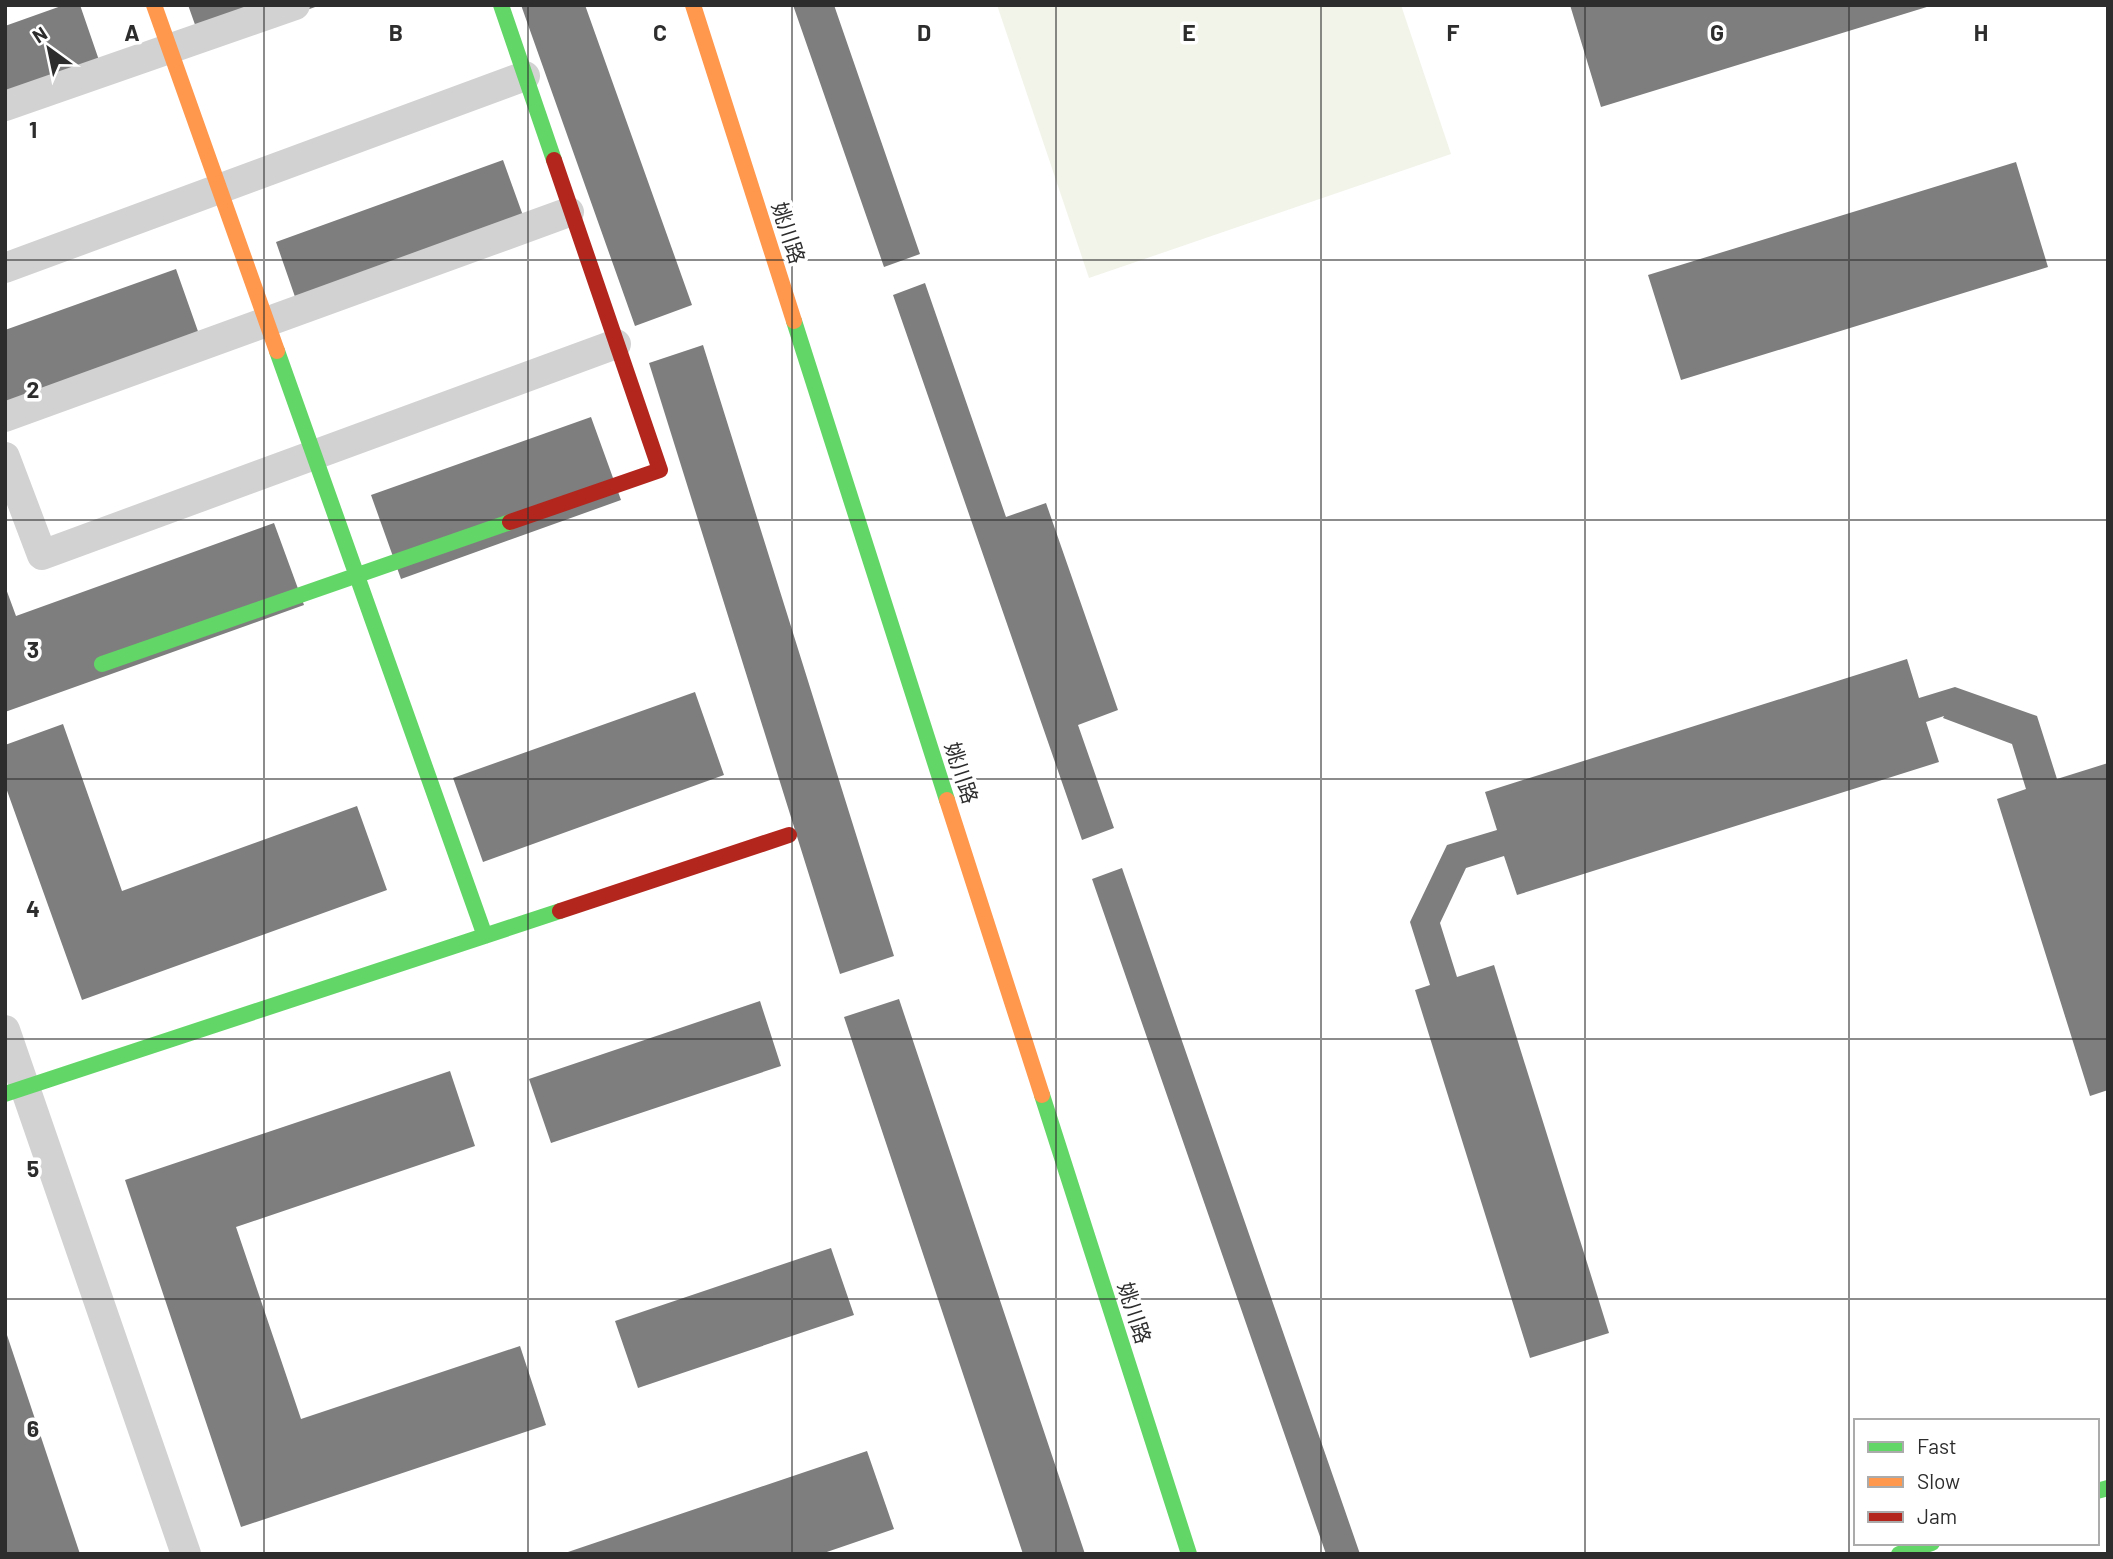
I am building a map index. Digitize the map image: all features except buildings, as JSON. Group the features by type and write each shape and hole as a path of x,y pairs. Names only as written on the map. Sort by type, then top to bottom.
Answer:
{"street":[{"path":"154,5 485,936"},
{"path":"5,106 295,5"},
{"path":"102,664 660,470 569,212 501,5"},
{"name":"姚川路","path":"694,5 1189,1554"},
{"path":"5,268 524,76"},
{"path":"5,417 569,212"},
{"path":"5,457 42,555 616,344"},
{"path":"16,1091 789,835"},
{"path":"5,1030 16,1091 186,1554"},
{"path":"1899,1554 1927,1545"}],"shaded area":[{"path":"997,5 1401,5 1451,154 1089,278"}],"traffic: fast":[{"path":"501,5 554,160"},
{"path":"794,321 947,800"},
{"path":"277,351 485,936"},
{"path":"102,664 510,522"},
{"path":"5,1094 560,911"},
{"path":"1042,1095 1189,1554"},
{"path":"2099,1490 2108,1488"},
{"path":"1899,1554 1926,1545"}],"traffic: slow":[{"path":"154,5 277,351"},
{"path":"693,5 794,321"},
{"path":"947,800 1042,1095"}],"traffic: jam":[{"path":"510,522 660,470 554,160"},
{"path":"560,911 789,835"}]}
